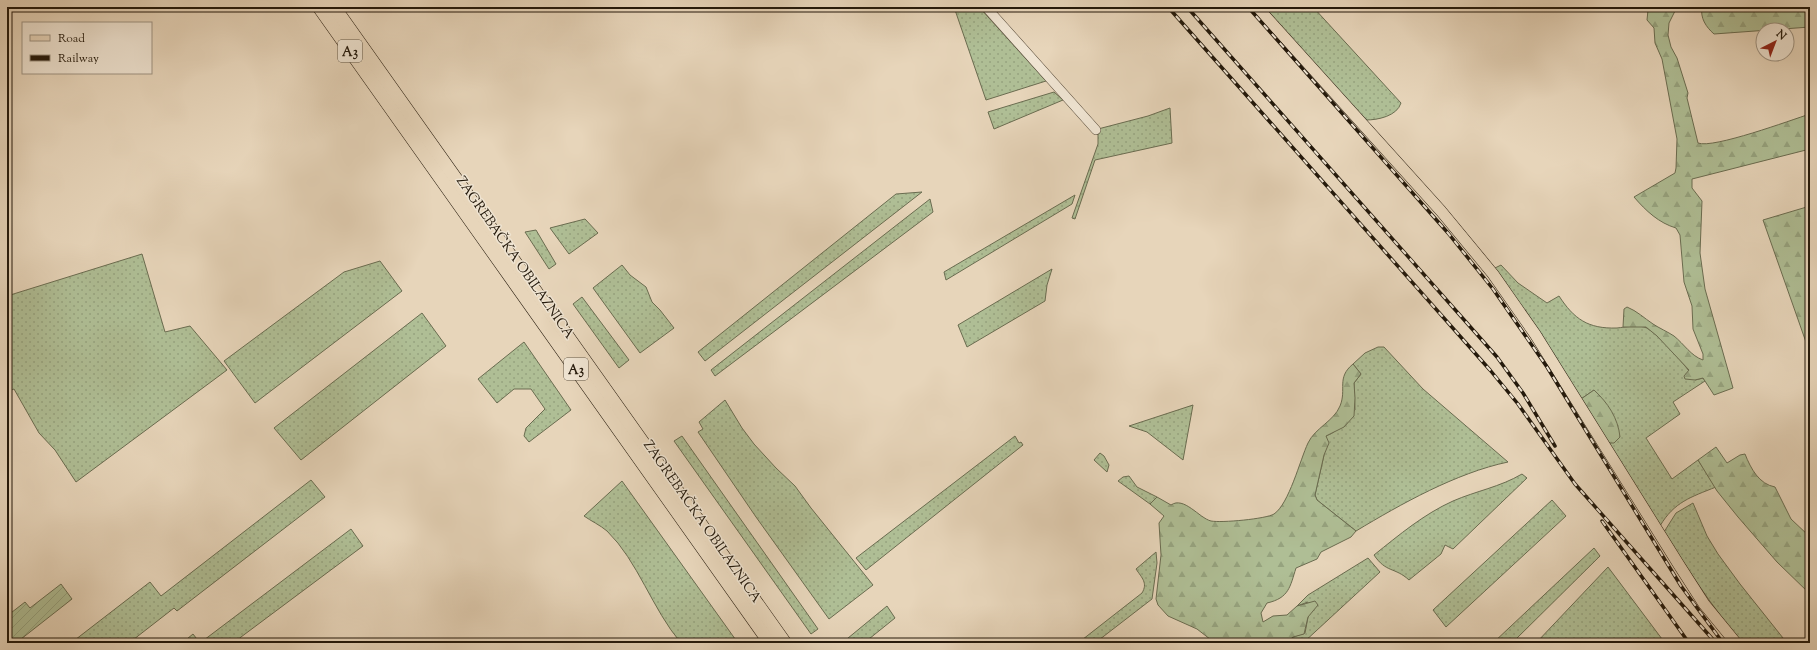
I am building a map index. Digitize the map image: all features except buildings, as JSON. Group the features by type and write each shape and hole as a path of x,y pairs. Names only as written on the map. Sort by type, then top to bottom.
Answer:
{"highway":[{"name":"ZAGREBAČKA OBILAZNICA","path":"319,7 770,643"},
{"name":"ZAGREBAČKA OBILAZNICA","path":"334,7 785,643"}],"main road":[{"path":"1257,7 1441,211 1494,274 1531,327 1704,604 1736,643"}],"street":[{"path":"986,7 1096,130"}],"green space":[{"path":"954,7 979,7 1046,81 986,100"},
{"path":"1260,7 1313,7 1401,103 1399,107 1396,111 1386,116 1366,120"},
{"path":"1651,7 1677,7 1669,23 1668,35 1688,93 1687,98 1698,143 1706,144 1735,138 1810,114 1810,149 1692,179 1692,188 1702,201 1700,253 1705,289 1733,388 1714,395 1703,378 1695,380 1685,379 1684,376 1689,370 1657,336 1646,327 1623,327 1624,309 1627,307 1655,326 1674,336 1691,353 1703,360 1703,354 1693,329 1692,306 1684,282 1680,235 1676,228 1653,216 1634,197 1675,173 1676,168 1677,139 1662,59 1655,43 1654,28 1647,20 1648,10"},
{"path":"1702,7 1810,7 1810,27 1795,28 1795,22 1755,22 1755,31 1714,34 1704,22"},
{"path":"1054,92 1063,100 994,129 988,112"},
{"path":"1170,108 1172,143 1095,160 1075,219 1072,218 1098,144 1098,129 1148,116"},
{"path":"922,192 705,361 698,352 896,194"},
{"path":"1075,195 1072,204 946,280 944,272"},
{"path":"930,199 933,212 715,376 711,370"},
{"path":"1810,206 1810,349 1807,345 1763,220"},
{"path":"585,219 598,233 569,254 550,228"},
{"path":"536,230 556,264 549,269 525,232"},
{"path":"142,254 165,332 190,326 227,370 76,482 55,450 39,433 14,389 7,392 7,296"},
{"path":"380,261 402,291 255,403 224,361 344,272"},
{"path":"622,265 630,275 646,287 652,302 674,328 640,353 593,288"},
{"path":"1501,265 1518,283 1547,303 1559,296 1570,311 1583,321 1598,327 1607,328 1631,326 1644,327 1656,335 1672,350 1695,380 1703,378 1705,381 1673,402 1680,414 1646,438 1672,479 1698,460 1716,487 1684,501 1671,511 1660,526 1608,443 1594,390 1581,399 1495,268"},
{"path":"1052,269 1047,285 1045,301 967,347 958,325"},
{"path":"582,297 629,360 619,368 573,304"},
{"path":"422,313 446,346 301,460 274,428"},
{"path":"524,342 571,410 529,442 524,436 526,428 545,409 531,389 514,389 497,403 478,379"},
{"path":"1378,347 1384,347 1423,389 1508,462 1488,467 1429,490 1356,531 1317,500 1315,495 1324,455 1326,436 1334,432 1355,410 1354,383 1361,374 1353,364 1365,353"},
{"path":"1353,364 1361,374 1354,383 1354,416 1344,427 1326,436 1329,443 1324,455 1315,495 1317,500 1356,531 1351,537 1321,552 1317,559 1296,568 1288,591 1280,598 1267,603 1261,613 1263,622 1273,616 1287,615 1297,606 1315,601 1318,605 1308,617 1304,634 1293,637 1286,643 1215,643 1197,629 1168,616 1158,605 1156,599 1161,555 1159,523 1164,516 1150,504 1157,497 1171,505 1181,503 1211,521 1253,519 1274,514 1285,501 1311,438 1333,416 1340,406 1343,394 1343,379 1348,369"},
{"path":"1594,390 1604,400 1615,417 1620,437 1614,443 1608,443 1581,399"},
{"path":"725,400 742,428 754,444 795,486 873,585 829,619 756,517 698,432 703,429 699,422"},
{"path":"1193,405 1183,460 1147,432 1129,426"},
{"path":"682,436 818,629 811,634 674,441"},
{"path":"1015,436 1019,443 1021,442 1023,445 866,570 856,558"},
{"path":"1716,447 1727,463 1740,455 1745,454 1756,475 1764,483 1775,487 1791,519 1809,536 1810,594 1777,562 1717,491 1698,460"},
{"path":"1100,453 1104,456 1109,465 1107,472 1094,460"},
{"path":"1522,474 1527,478 1453,549 1445,545 1441,554 1409,580 1383,565 1374,555 1412,525 1442,506"},
{"path":"1129,476 1137,487 1157,497 1150,504 1118,481 1123,477"},
{"path":"311,480 325,497 177,611 174,608 129,643 71,643 150,582 161,596"},
{"path":"622,481 738,643 681,643 671,630 628,556 607,531 584,516"},
{"path":"1552,500 1566,516 1446,627 1433,610"},
{"path":"1693,503 1707,536 1718,554 1787,643 1743,643 1711,603 1692,575 1664,532 1676,513"},
{"path":"351,529 363,546 233,643 200,643"},
{"path":"1594,548 1600,556 1512,643 1493,643"},
{"path":"1156,552 1157,563 1152,599 1095,643 1078,643 1142,593 1144,583 1136,569"},
{"path":"1368,558 1380,572 1303,643 1286,643 1293,637 1305,633 1308,617 1308,602 1297,606 1308,595"},
{"path":"1608,567 1665,643 1536,643"},
{"path":"61,584 72,599 16,643 7,643 7,637 9,635 7,632 7,616 25,602 30,608"},
{"path":"887,606 895,618 864,643 842,643"},
{"path":"193,634 200,643 182,643"}],"railway":[{"path":"1168,7 1490,370 1518,404 1575,484 1716,643"},
{"path":"1187,7 1497,357 1523,393 1555,446"},
{"path":"1248,7 1448,233 1493,289 1547,367 1681,586 1723,643"},
{"path":"1602,521 1689,643"}]}
